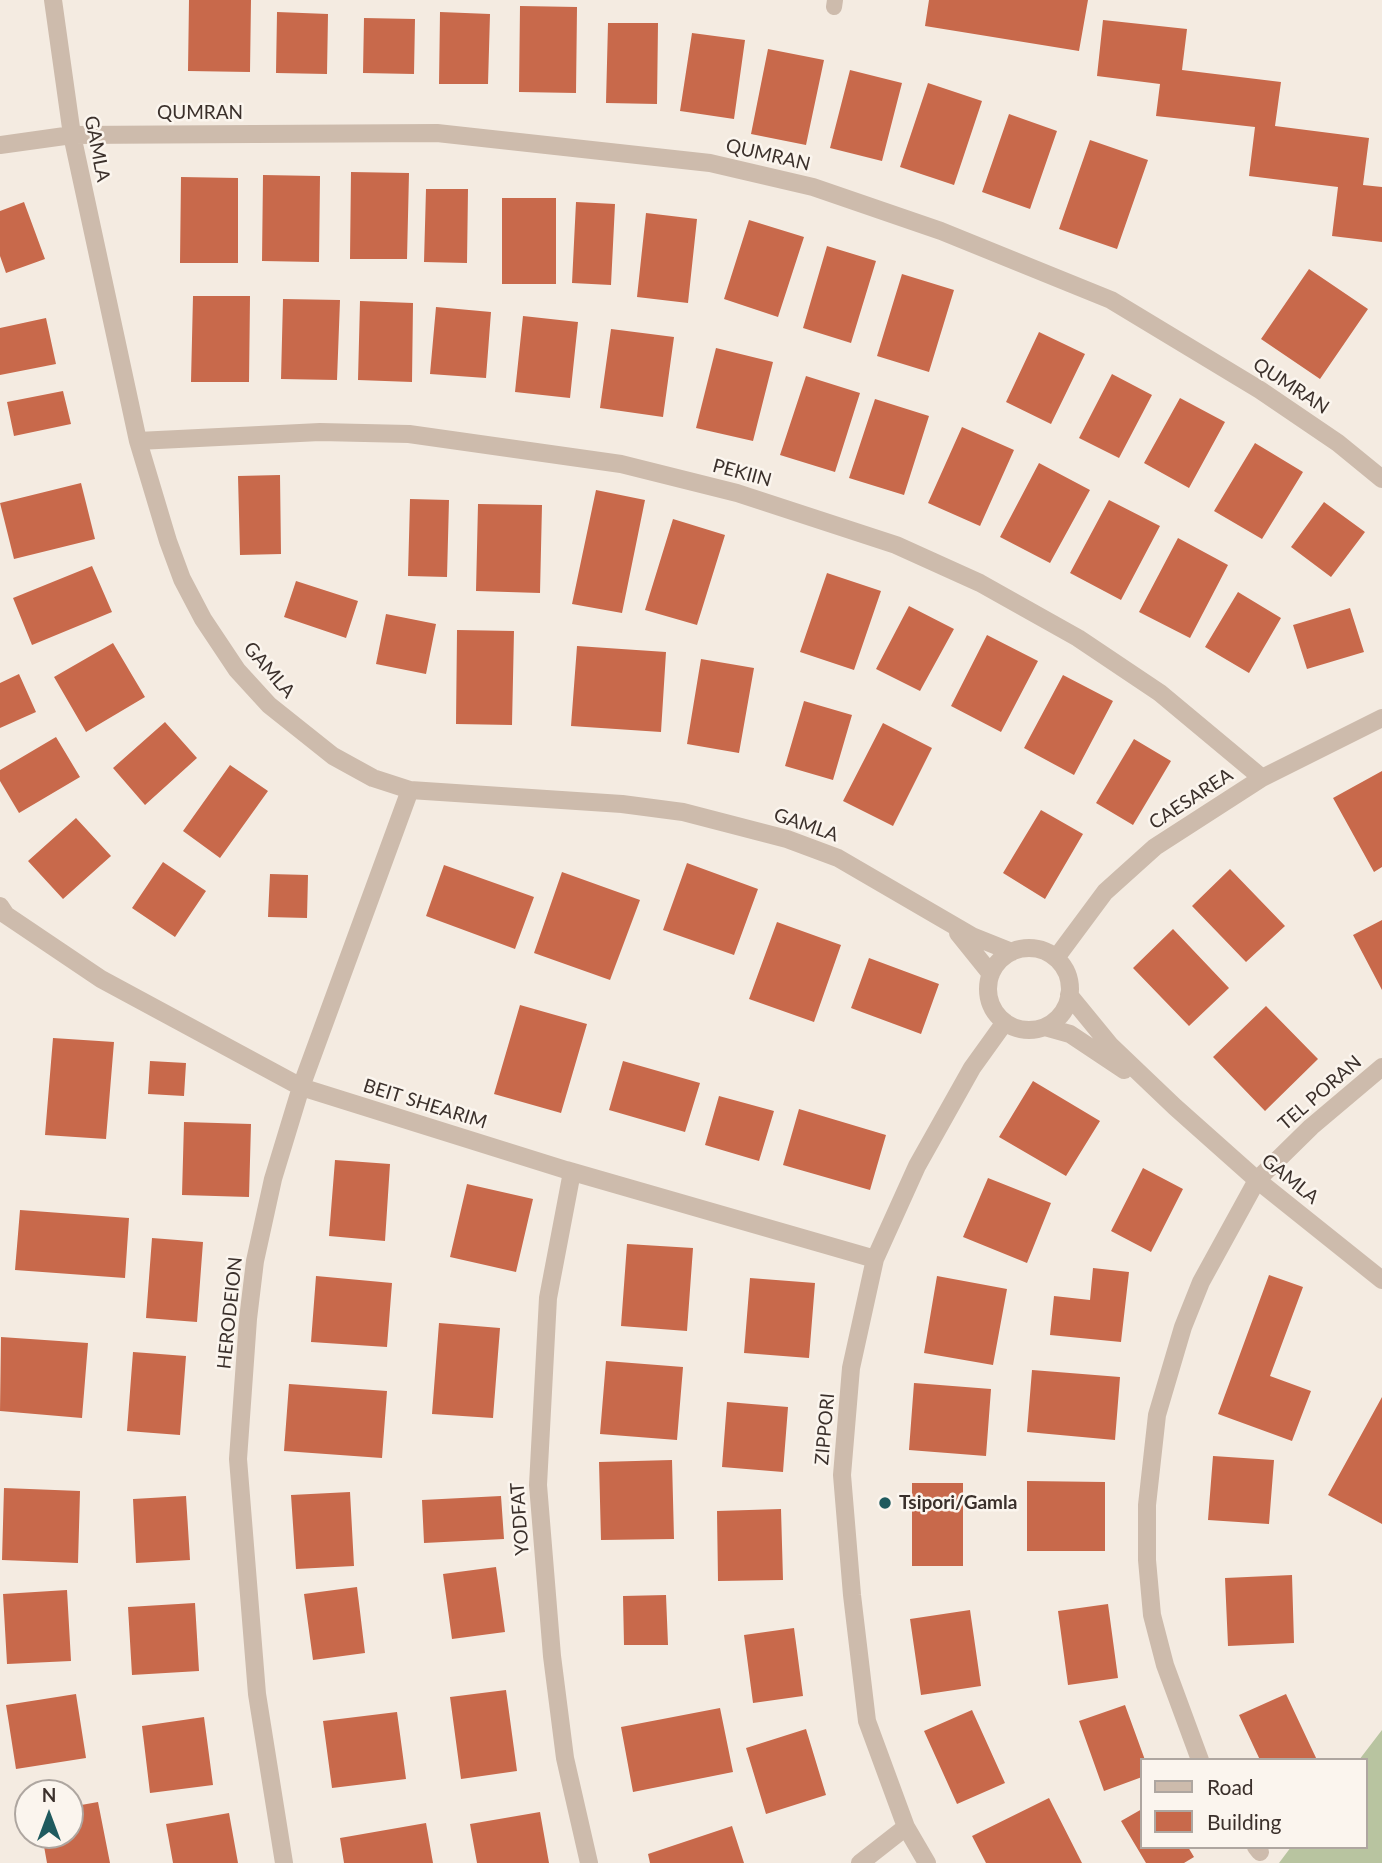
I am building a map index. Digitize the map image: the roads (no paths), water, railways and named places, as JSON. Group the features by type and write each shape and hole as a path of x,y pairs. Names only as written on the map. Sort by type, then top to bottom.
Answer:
{"street":[{"name":"GAMLA","path":"53,0 72,135 138,441 182,579 202,620 237,670 279,714 333,756 373,778 410,790 622,804 738,824 838,858 972,936 1012,952"},
{"name":"QUMRAN","path":"72,135 437,133 710,163 813,187 941,230 1111,300 1260,390 1338,443 1382,479"},
{"path":"0,145 72,135"},
{"name":"PEKIIN","path":"138,441 320,432 409,434 621,464 773,503 896,545 981,583 1078,638 1160,693 1262,778"},
{"name":"CAESAREA","path":"1056,958 1105,892 1132,866 1186,824 1262,778 1382,718"},
{"name":"HERODEION","path":"284,1863 257,1694 239,1459 248,1319 272,1179 301,1087 410,790"},
{"name":"GAMLA","path":"919,903 960,935 991,974"},
{"name":"BEIT SHEARIM","path":"2,915 101,979 301,1087 572,1172 875,1259"},
{"path":"1032,948 1056,958 1067,974 1069,995 1061,1014 1045,1027 1024,1029 1005,1022 989,999 991,974 1002,958 1012,952 1032,948"},
{"name":"GAMLA","path":"1069,995 1110,1045 1175,1107 1257,1180 1382,1280"},
{"name":"ZIPPORI","path":"927,1863 906,1828 867,1721 852,1595 842,1475 851,1368 875,1259 917,1166 971,1068 1005,1022"},
{"name":"GAMLA","path":"1045,1027 1081,1040 1175,1107"},
{"name":"TEL PORAN","path":"1199,1758 1165,1665 1152,1615 1147,1560 1151,1464 1157,1415 1183,1327 1201,1282 1257,1180 1311,1127 1382,1067"},
{"name":"YODFAT","path":"572,1172 548,1298 538,1485 552,1656 565,1758 589,1863"},
{"path":"860,1863 906,1828"}],"place":[{"name":"Tsipori/Gamla","path":"885,1503"}]}
